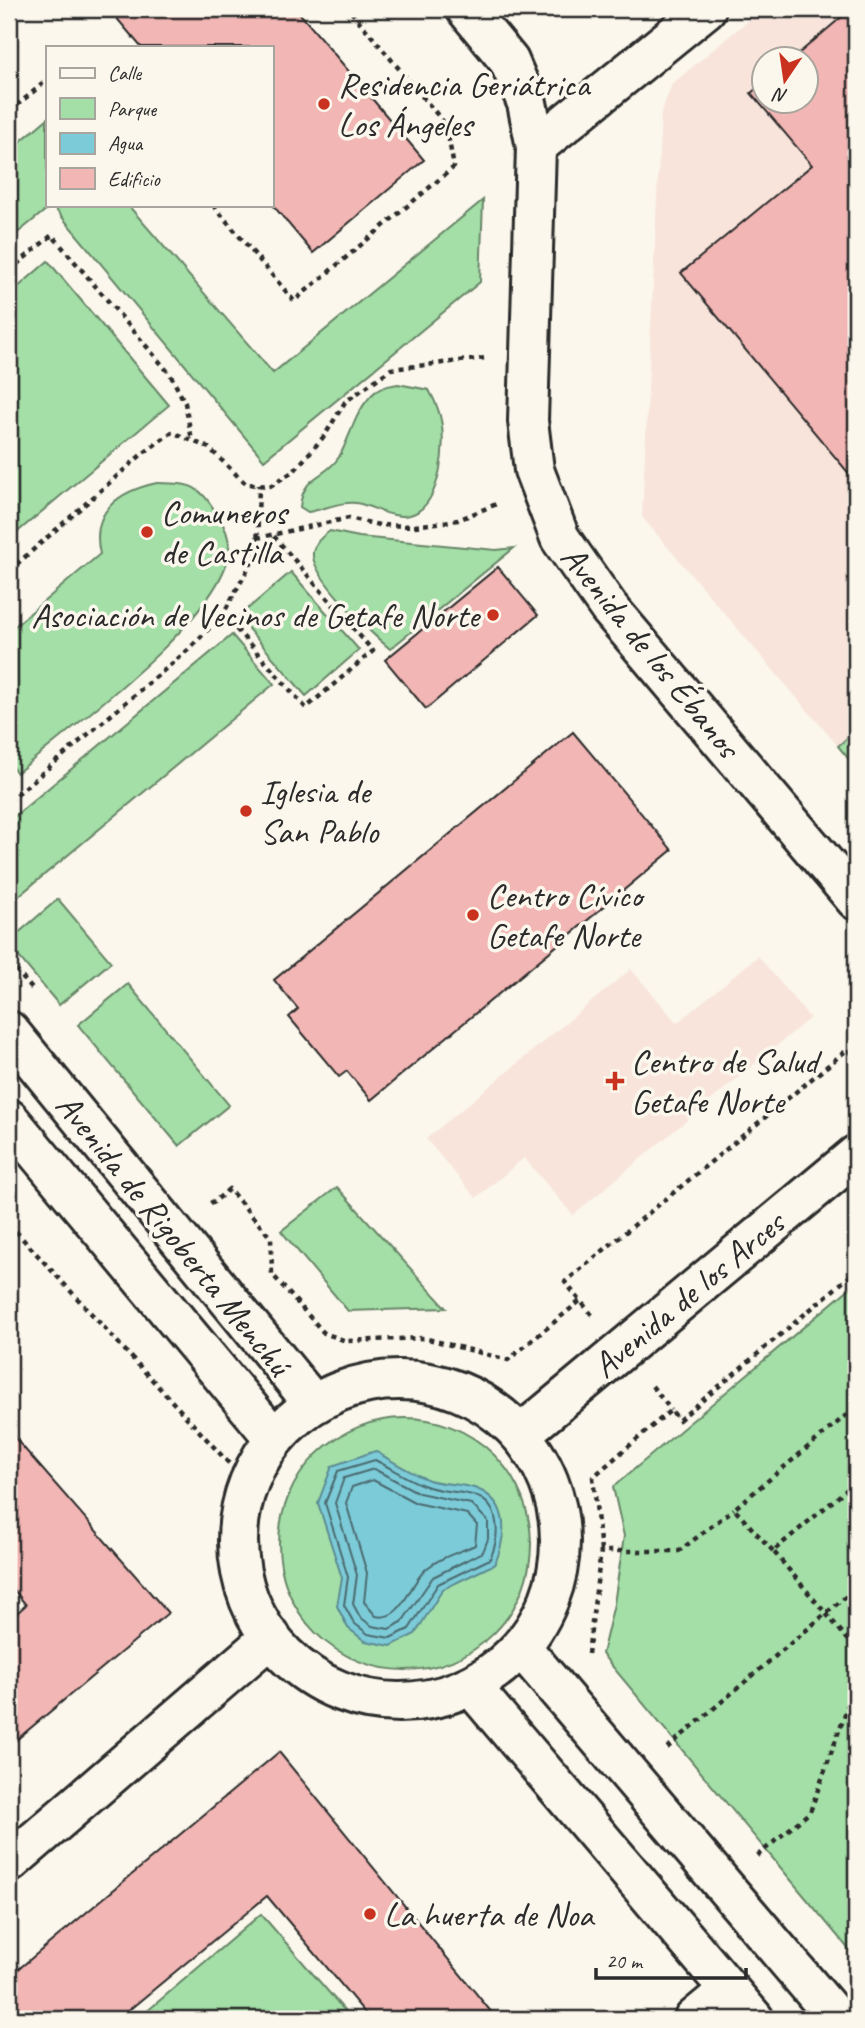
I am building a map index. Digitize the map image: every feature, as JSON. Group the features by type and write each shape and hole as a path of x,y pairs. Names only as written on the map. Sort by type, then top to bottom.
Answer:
{"street":[{"name":"Avenida de los Ébanos","path":"466,9 509,61 527,103 536,146 528,421 534,470 560,538 609,608 856,900"},
{"path":"536,146 706,9"},
{"name":"Avenida de Rigoberta Menchú","path":"9,1031 313,1404"},
{"name":"Avenida de Rigoberta Menchú","path":"9,1119 274,1438"},
{"name":"Avenida de los Arces","path":"521,1434 856,1155"},
{"path":"399,1379 444,1386 485,1404 521,1434 546,1472 560,1517 559,1563 546,1608 521,1647 498,1668 471,1686 438,1698 403,1703 360,1698 320,1682 285,1656 257,1619 240,1575 237,1528 247,1483 274,1438 313,1404 354,1385 399,1379"},
{"path":"9,1863 271,1637"},
{"path":"521,1647 837,2019"},
{"path":"471,1686 754,2019"},
{"path":"694,2019 729,1990"}],"path":[{"path":"214,206 294,301 454,167 446,125 349,9"},
{"path":"9,112 46,81"},
{"path":"9,271 52,235 170,374 185,403 192,441"},
{"path":"486,371 487,345"},
{"path":"9,571 141,455 172,432 209,448 246,484 270,486 294,471 325,435 345,402 391,369 487,358"},
{"path":"9,801 188,650 223,614 257,553 258,485"},
{"path":"257,538 349,518 379,525 415,526 458,520 504,501"},
{"path":"223,614 306,708 373,651 272,534"},
{"path":"9,962 35,993"},
{"path":"856,1059 848,1049 565,1283 679,1420 856,1271"},
{"path":"204,1193 213,1203 229,1189 271,1238 272,1274 324,1333 346,1341 424,1338 508,1360 580,1301"},
{"path":"9,1224 247,1483"},
{"path":"601,1551 679,1551 734,1509 856,1407"},
{"path":"594,1663 587,1652 597,1604 601,1551 593,1477 671,1410"},
{"path":"773,1551 856,1482"},
{"path":"734,1509 856,1649"},
{"path":"663,1751 856,1588"},
{"path":"754,1858 810,1812 856,1684"}],"shaded area":[{"path":"762,9 856,9 856,730 838,746 642,517 661,113 672,84"},
{"name":"Centro de Salud Getafe Norte","path":"758,956 810,1018 573,1215 524,1158 476,1198 426,1139 631,969 677,1023"}],"green space":[{"path":"46,120 46,206 51,206 9,240 9,151"},
{"path":"483,200 480,282 264,460 53,206 129,206 273,373"},
{"path":"48,261 169,405 9,539 9,295"},
{"path":"398,384 429,390 441,420 442,457 430,498 422,508 407,516 354,503 308,512 300,507 305,488 339,457 369,398 382,388"},
{"path":"157,483 187,485 199,491 220,519 227,533 229,554 219,581 199,610 171,641 105,701 17,773 9,763 9,631 100,554 99,526 110,505 131,491"},
{"path":"330,531 359,537 496,550 514,548 390,649 343,604 314,562 315,545"},
{"path":"291,572 359,650 306,696 238,617"},
{"path":"232,635 274,684 9,904 9,821"},
{"path":"856,730 856,768 838,746"},
{"path":"58,899 111,962 59,1005 9,945 9,941"},
{"path":"128,984 229,1105 179,1146 78,1025"},
{"path":"337,1187 446,1308 348,1311 281,1231"},
{"path":"856,1283 856,1958 602,1654 614,1604 624,1536 613,1487"},
{"path":"405,1418 442,1423 475,1439 494,1455 510,1474 526,1507 531,1544 526,1581 510,1614 494,1633 475,1649 442,1665 405,1670 368,1665 335,1649 316,1633 300,1614 284,1581 279,1544 284,1507 300,1474 316,1455 335,1439 368,1423"},
{"path":"261,1914 352,2019 138,2019"}],"water":[{"path":"375,1451 429,1480 466,1486 488,1495 501,1512 503,1522 502,1543 495,1564 443,1589 415,1634 391,1646 365,1641 348,1628 337,1606 342,1578 318,1503 332,1466"}],"building":[{"name":"Residencia Geriátrica Los Ángeles","path":"109,9 296,9 424,160 313,253 273,205 273,46 140,46"},
{"path":"851,9 856,9 856,482 681,273 812,165 770,116 820,116 820,46 807,46"},
{"path":"498,567 538,615 426,709 385,660"},
{"name":"Centro Cívico Getafe Norte","path":"573,732 672,850 371,1100 347,1071 339,1077 289,1017 298,1009 274,980"},
{"path":"9,1431 168,1613 9,1746 9,1620 26,1605 9,1584"},
{"path":"279,1752 497,2019 370,2019 267,1896 118,2019 9,2019 9,1977"}],"place":[{"name":"Residencia Geriátrica Los Ángeles","path":"324,104"},
{"name":"Comuneros de Castilla","path":"147,532"},
{"name":"Asociación de Vecinos de Getafe Norte","path":"493,615"},
{"name":"Iglesia de San Pablo","path":"246,811"},
{"name":"Centro Cívico Getafe Norte","path":"473,915"},
{"name":"Centro de Salud Getafe Norte","path":"615,1081"},
{"name":"La huerta de Noa","path":"370,1914"}]}
